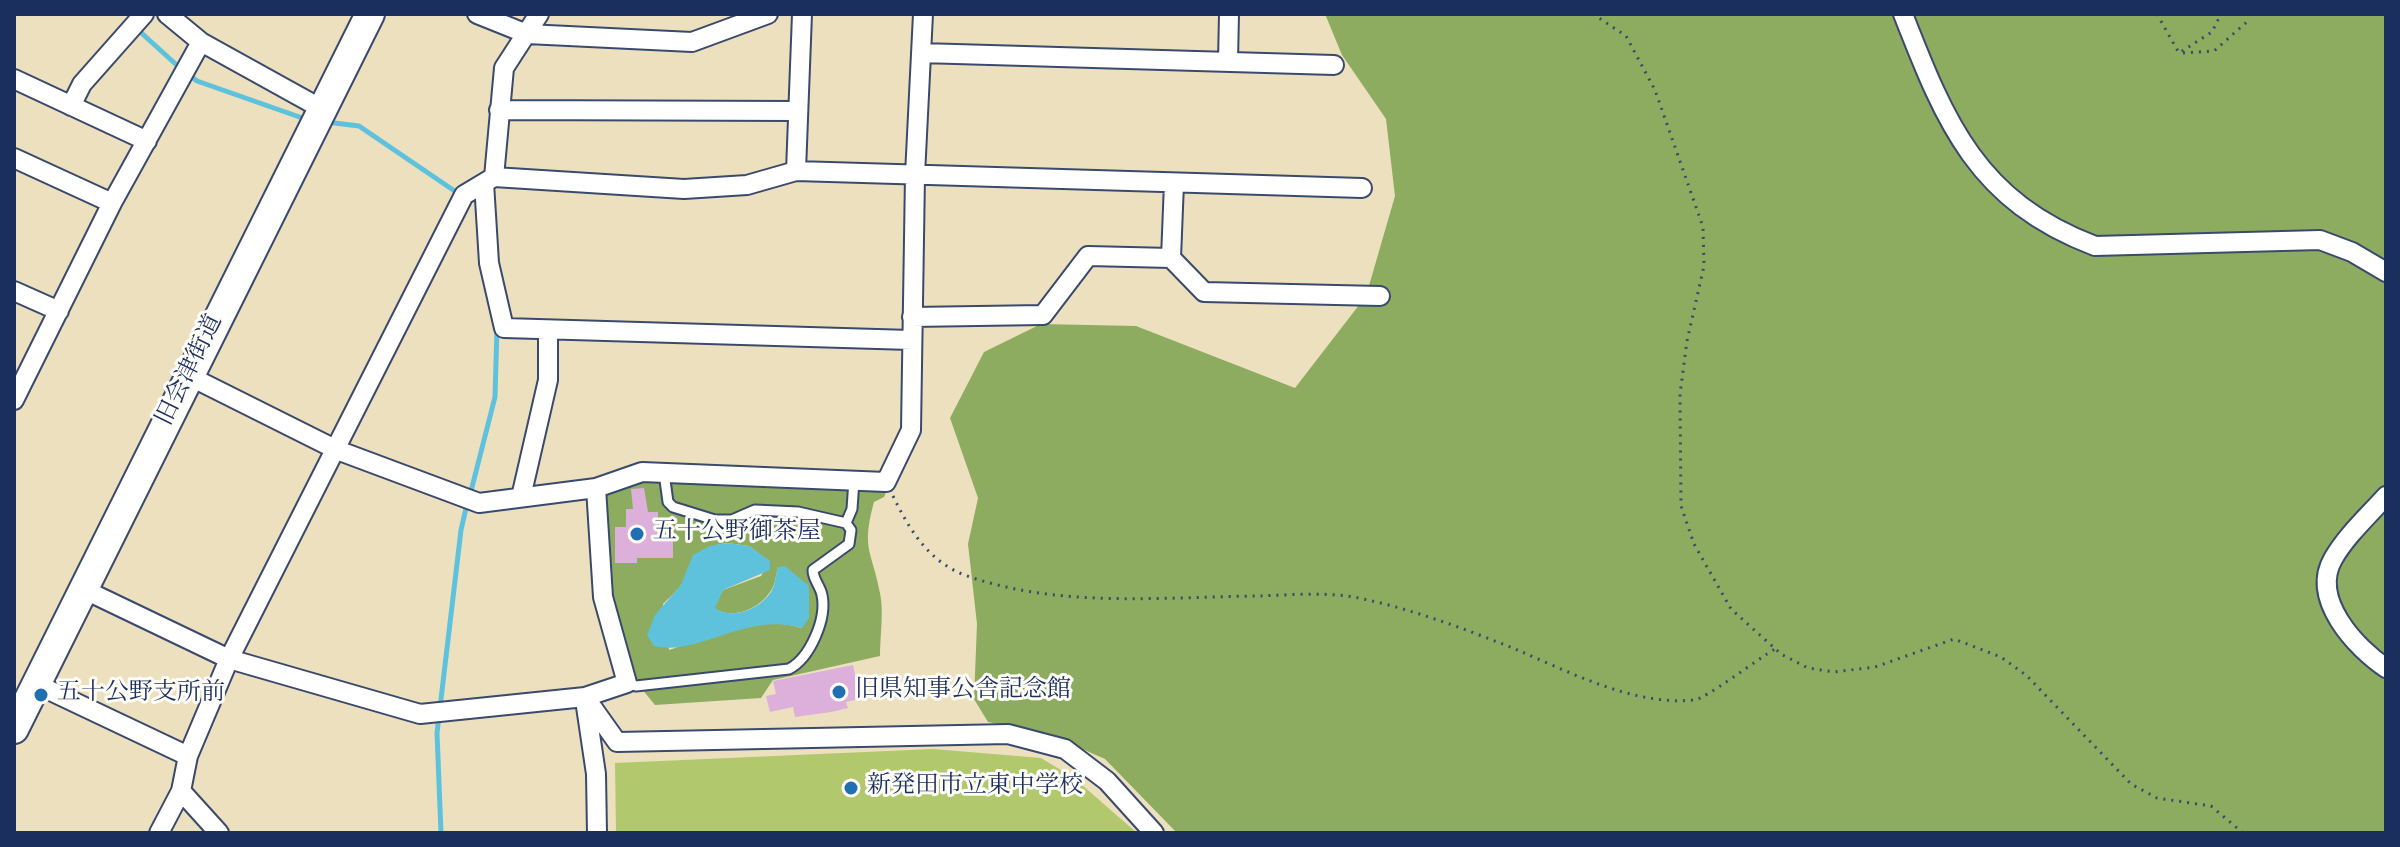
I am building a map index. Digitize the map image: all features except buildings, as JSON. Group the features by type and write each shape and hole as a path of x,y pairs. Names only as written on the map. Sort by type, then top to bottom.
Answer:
{"main road":[{"name":"旧会津街道","path":"14,729 370,14"}],"street":[{"path":"71,106 82,84 144,14"},
{"path":"167,14 201,42 322,109"},
{"path":"477,14 527,34 692,42 768,14"},
{"path":"539,14 504,68 489,180 489,263 504,328 911,340"},
{"path":"796,171 802,14"},
{"path":"189,376 337,450 479,503 596,488 642,472 886,482 911,430 915,175 923,14"},
{"path":"1228,61 1229,14"},
{"path":"1903,14 1950,127 1987,177 2031,217 2061,234 2095,246 2320,240 2352,252 2386,272"},
{"path":"14,400 112,203 201,42"},
{"path":"921,53 1334,65"},
{"path":"14,79 147,141"},
{"path":"499,110 798,111"},
{"path":"14,158 112,203"},
{"path":"159,833 181,791 188,756 229,659 464,195 489,180 684,189 747,185 796,171 1362,188"},
{"path":"1171,258 1174,183"},
{"path":"912,317 1043,315 1088,256 1171,258 1204,292 1380,296"},
{"path":"14,291 59,311"},
{"path":"521,497 548,380 548,330"},
{"path":"83,589 229,659 420,714 585,697 627,683 603,597 596,488"},
{"path":"2386,496 2331,561 2328,585 2331,605 2352,639 2386,668"},
{"path":"36,684 188,756"},
{"path":"585,697 596,774 597,833"},
{"path":"585,697 617,742 1008,734 1065,749 1107,781 1154,833"},
{"path":"181,791 219,833"}],"lane":[{"path":"627,683 636,686 789,669 802,662 821,619 822,595 813,570 849,544 851,530 846,523 798,512 755,510 732,520 715,520 673,507 668,502 664,473"},
{"path":"846,523 852,509 854,480"}],"path":[{"path":"1593,14 1626,36 1655,90 1703,227 1704,266 1687,341 1680,394 1681,506 1694,544 1731,609 1776,649 1808,668 1834,672 1875,667 1954,639 2001,657 2027,676 2131,784 2157,798 2211,806 2243,833"},
{"path":"2157,14 2179,53"},
{"path":"2179,53 2212,32 2221,14"},
{"path":"2179,53 2214,51 2249,20"},
{"path":"886,482 914,537 930,553 967,576 1063,597 1110,601 1289,594 1353,597 1410,610 1577,676 1659,699 1697,701 1749,663 1776,649"}],"green space":[{"path":"1325,14 2386,14 2386,833 1177,833 1105,759 1046,733 988,722 974,699 977,624 968,544 978,498 950,418 984,352 1041,324 1136,326 1295,388 1366,296 1395,196 1386,119 1342,55"},
{"path":"647,480 877,488 886,492 884,497 874,502 868,530 869,549 881,600 880,656 773,680 761,698 655,705 632,677 610,595 605,493","holes":["715,545 749,546 769,561 761,576 723,590 714,608 736,613 759,604 772,590 778,567 802,628 785,624 752,625 669,650 663,604 682,584 697,556"]},
{"name":"新発田市立東中学校","path":"933,749 1041,758 1074,778 1137,833 616,833 615,763"}],"water":[{"path":"727,543 749,546 770,561 770,570 723,590 715,608 737,613 760,604 771,592 778,567 785,566 809,586 809,618 802,628 781,624 761,625 688,645 671,648 654,646 647,635 655,615 681,585 693,555 710,546"}],"waterway":[{"path":"137,29 180,68"},
{"path":"188,74 197,81 308,120"},
{"path":"326,122 359,126 459,194"},
{"path":"470,495 495,397 497,328"},
{"path":"441,833 437,733 461,530 467,504"}],"place":[{"name":"五十公野御茶屋","path":"637,534"},
{"name":"旧県知事公舎記念館","path":"839,692"},
{"name":"五十公野支所前","path":"41,695"},
{"name":"新発田市立東中学校","path":"851,788"}]}
